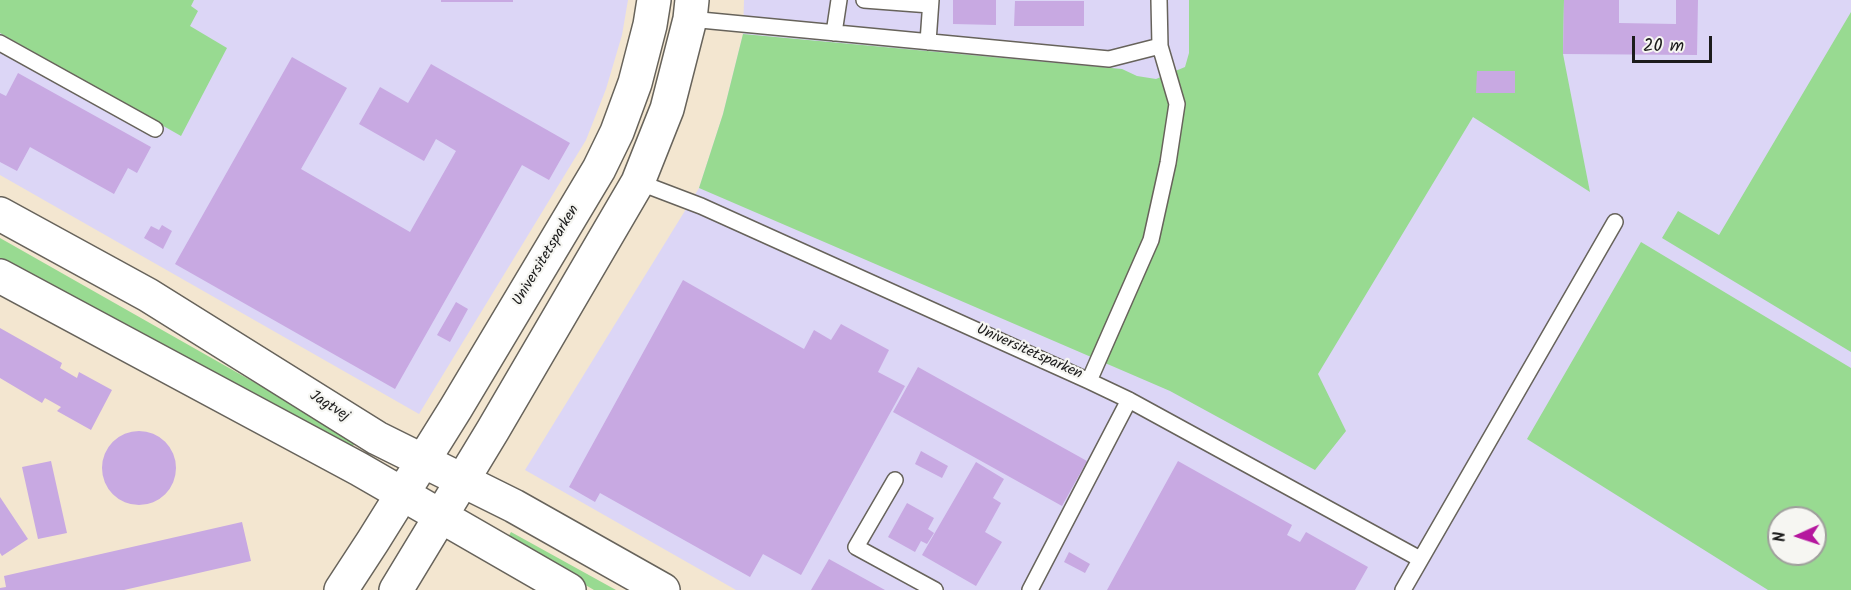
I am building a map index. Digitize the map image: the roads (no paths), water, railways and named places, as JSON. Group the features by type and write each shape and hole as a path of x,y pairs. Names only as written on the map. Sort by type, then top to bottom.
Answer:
{"street":[{"name":"Universitetsparken","path":"341,590 423,461 599,169 617,132 635,83 654,0"},
{"path":"396,590 638,182 667,109 691,9"},
{"name":"Jagtvej","path":"0,214 148,295 377,438 514,506 663,590"},
{"path":"0,276 359,469 569,590"}],"lane":[{"path":"834,33 839,0"},
{"path":"864,0 930,2 928,42"},
{"name":"Universitetsparken","path":"1089,381 1151,240 1168,163 1177,104 1160,46 1160,0"},
{"path":"691,9 834,33 1109,59 1160,46"},
{"path":"0,43 155,129"},
{"name":"Universitetsparken","path":"638,182 701,206 1129,400 1420,559"},
{"path":"1404,590 1615,222"},
{"path":"1030,590 1129,400"},
{"path":"895,480 856,547 935,590"}]}
